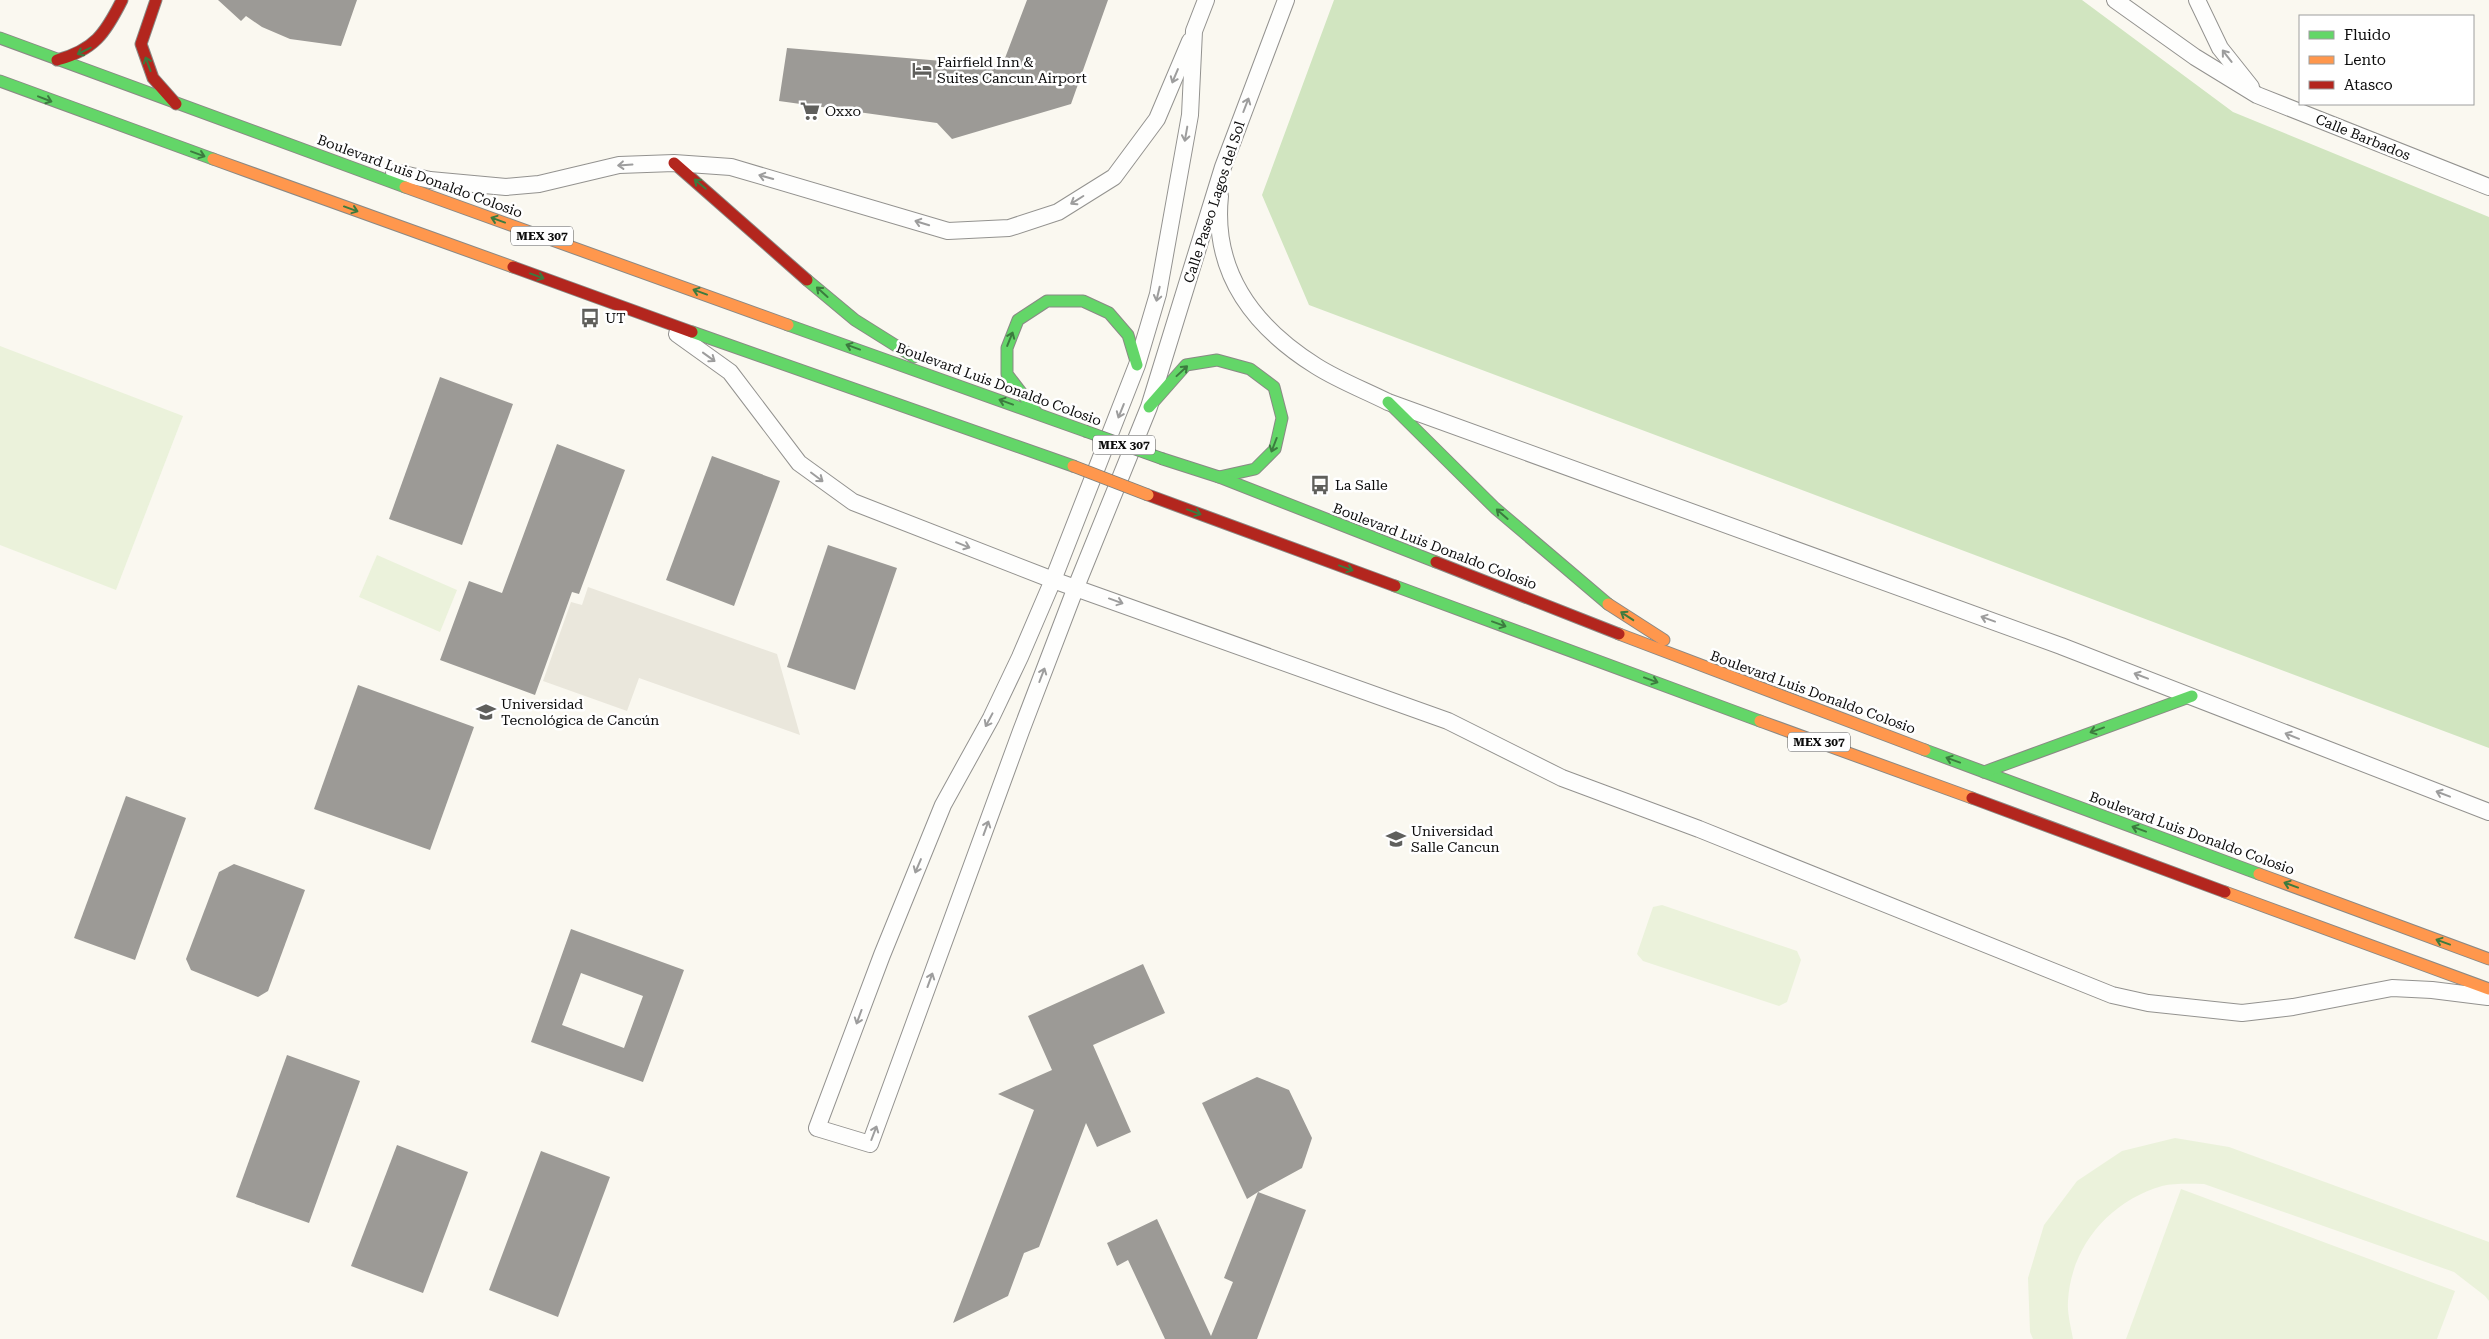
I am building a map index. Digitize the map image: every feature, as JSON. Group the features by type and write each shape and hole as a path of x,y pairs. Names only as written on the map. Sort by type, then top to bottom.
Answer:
{"main road":[{"path":"57,60 72,56 99,41 110,25 122,0"},
{"path":"156,0 141,44 153,78 176,104"},
{"name":"Boulevard Luis Donaldo Colosio","path":"0,38 304,151 964,386 1163,459 1219,477 1713,671 2489,959"},
{"name":"MEX 307","path":"0,81 655,318 1073,466 2489,988"},
{"path":"674,163 855,320 964,386"},
{"path":"1036,412 1007,374 1007,348 1018,320 1047,301 1083,301 1109,313 1128,335 1137,365"},
{"path":"1149,407 1186,365 1217,360 1250,369 1274,387 1282,418 1275,449 1255,469 1219,477"},
{"path":"1388,402 1495,508 1602,600 1713,671"},
{"path":"1984,772 2192,696"}],"street":[{"name":"Calle Paseo Lagos del Sol","path":"1206,0 1194,31 1190,114 1158,294 1137,365 1053,580 991,718 943,805 882,955 818,1128 870,1144 1076,587 1149,407 1223,167 1286,0"},
{"name":"Calle Barbados","path":"2115,0 2195,57 2257,95 2489,187"},
{"path":"2197,0 2220,48 2257,95"},
{"path":"304,151 430,180 498,187 539,184 619,165 674,163 731,167 948,230 1009,228 1058,212 1114,177 1157,119 1194,31"},
{"path":"1223,167 1218,214 1225,259 1241,298 1274,336 1310,361 1388,402 1782,544 2192,696 2489,812"},
{"path":"655,318 730,372 799,464 853,502 1053,580 1448,721 1562,778 1699,829 2112,996 2148,1003 2242,1013 2392,988 2432,990 2489,998"}],"green space":[{"path":"1334,0 2082,0 2233,112 2489,217 2489,748 1309,305 1262,195"},
{"path":"0,346 183,416 116,590 0,545"},
{"path":"377,555 457,590 440,632 359,597"},
{"path":"1662,905 1797,951 1801,960 1787,1002 1779,1006 1643,961 1637,954 1653,907"},
{"path":"2175,1138 2229,1147 2489,1242 2489,1301 2454,1272 2204,1184 2172,1184 2143,1193 2110,1214 2085,1244 2071,1281 2068,1301 2073,1339 2033,1339 2030,1332 2028,1278 2044,1225 2077,1181 2122,1151"},
{"path":"2181,1189 2455,1291 2437,1339 2126,1339"}],"shaded area":[{"path":"588,587 777,654 800,735 639,678 627,711 543,681 571,602 582,605"}],"building":[{"path":"218,0 357,0 341,46 290,39 262,27 246,16 241,21"},
{"name":"Fairfield Inn & Suites Cancun Airport","path":"1027,0 1108,0 1071,104 952,139 937,123 779,101 787,48 1002,66"},
{"path":"440,377 513,404 462,545 389,519"},
{"path":"557,444 625,470 579,594 572,592 535,695 440,660 469,581 502,593"},
{"path":"712,456 780,481 734,606 666,580"},
{"path":"828,545 897,568 855,690 787,667"},
{"path":"358,685 474,727 430,850 314,809"},
{"path":"126,796 186,818 135,960 74,938"},
{"path":"234,864 305,890 268,991 258,997 191,970 186,959 219,872"},
{"path":"571,929 684,970 643,1082 531,1042","holes":["581,973 643,996 624,1048 562,1025"]},
{"path":"1143,964 1165,1013 1093,1045 1131,1132 1097,1147 1086,1123 1039,1247 1024,1253 1008,1296 953,1323 1034,1110 998,1094 1052,1070 1028,1016"},
{"path":"287,1055 360,1081 309,1223 236,1197"},
{"path":"1257,1077 1289,1090 1312,1138 1302,1168 1247,1199 1202,1103"},
{"path":"397,1145 468,1172 423,1293 351,1266"},
{"path":"541,1151 610,1177 558,1317 489,1290"},
{"path":"1258,1192 1306,1210 1257,1339 1165,1339 1128,1260 1117,1266 1107,1243 1157,1219 1211,1336 1233,1282 1224,1278"}],"traffic: fast":[{"path":"0,38 405,187"},
{"path":"0,81 213,159"},
{"path":"807,280 855,320 914,357"},
{"path":"1036,412 1007,374 1007,348 1018,320 1047,301 1083,301 1109,313 1128,335 1137,365"},
{"path":"788,325 1085,431"},
{"path":"692,332 1073,466"},
{"path":"1149,407 1186,365 1217,360 1250,369 1274,387 1282,418 1275,449 1255,469 1219,477"},
{"path":"1388,402 1495,508 1608,604"},
{"path":"1085,431 1163,459"},
{"path":"1163,459 1219,477 1436,562"},
{"path":"1395,586 1760,721"},
{"path":"1984,772 2192,696"},
{"path":"1925,750 2259,874"}],"traffic: slow":[{"path":"213,159 513,267"},
{"path":"405,187 788,325"},
{"path":"1073,466 1148,495"},
{"path":"1608,604 1664,640"},
{"path":"1619,634 1925,750"},
{"path":"1760,721 1972,798"},
{"path":"2259,874 2489,959"},
{"path":"2225,892 2489,989"}],"traffic: jam":[{"path":"57,60 80,51 97,39 110,22 122,0"},
{"path":"156,0 141,44 153,78 176,104"},
{"path":"674,163 807,280"},
{"path":"513,267 692,332"},
{"path":"1148,495 1395,586"},
{"path":"1436,562 1619,634"},
{"path":"1972,798 2225,892"}],"place":[{"name":"Fairfield Inn & Suites Cancun Airport","path":"922,70"},
{"name":"Oxxo","path":"810,111"},
{"name":"UT","path":"590,318"},
{"name":"La Salle","path":"1320,485"},
{"name":"Universidad Tecnológica de Cancún","path":"486,712"},
{"name":"Universidad Salle Cancun","path":"1396,839"}]}
